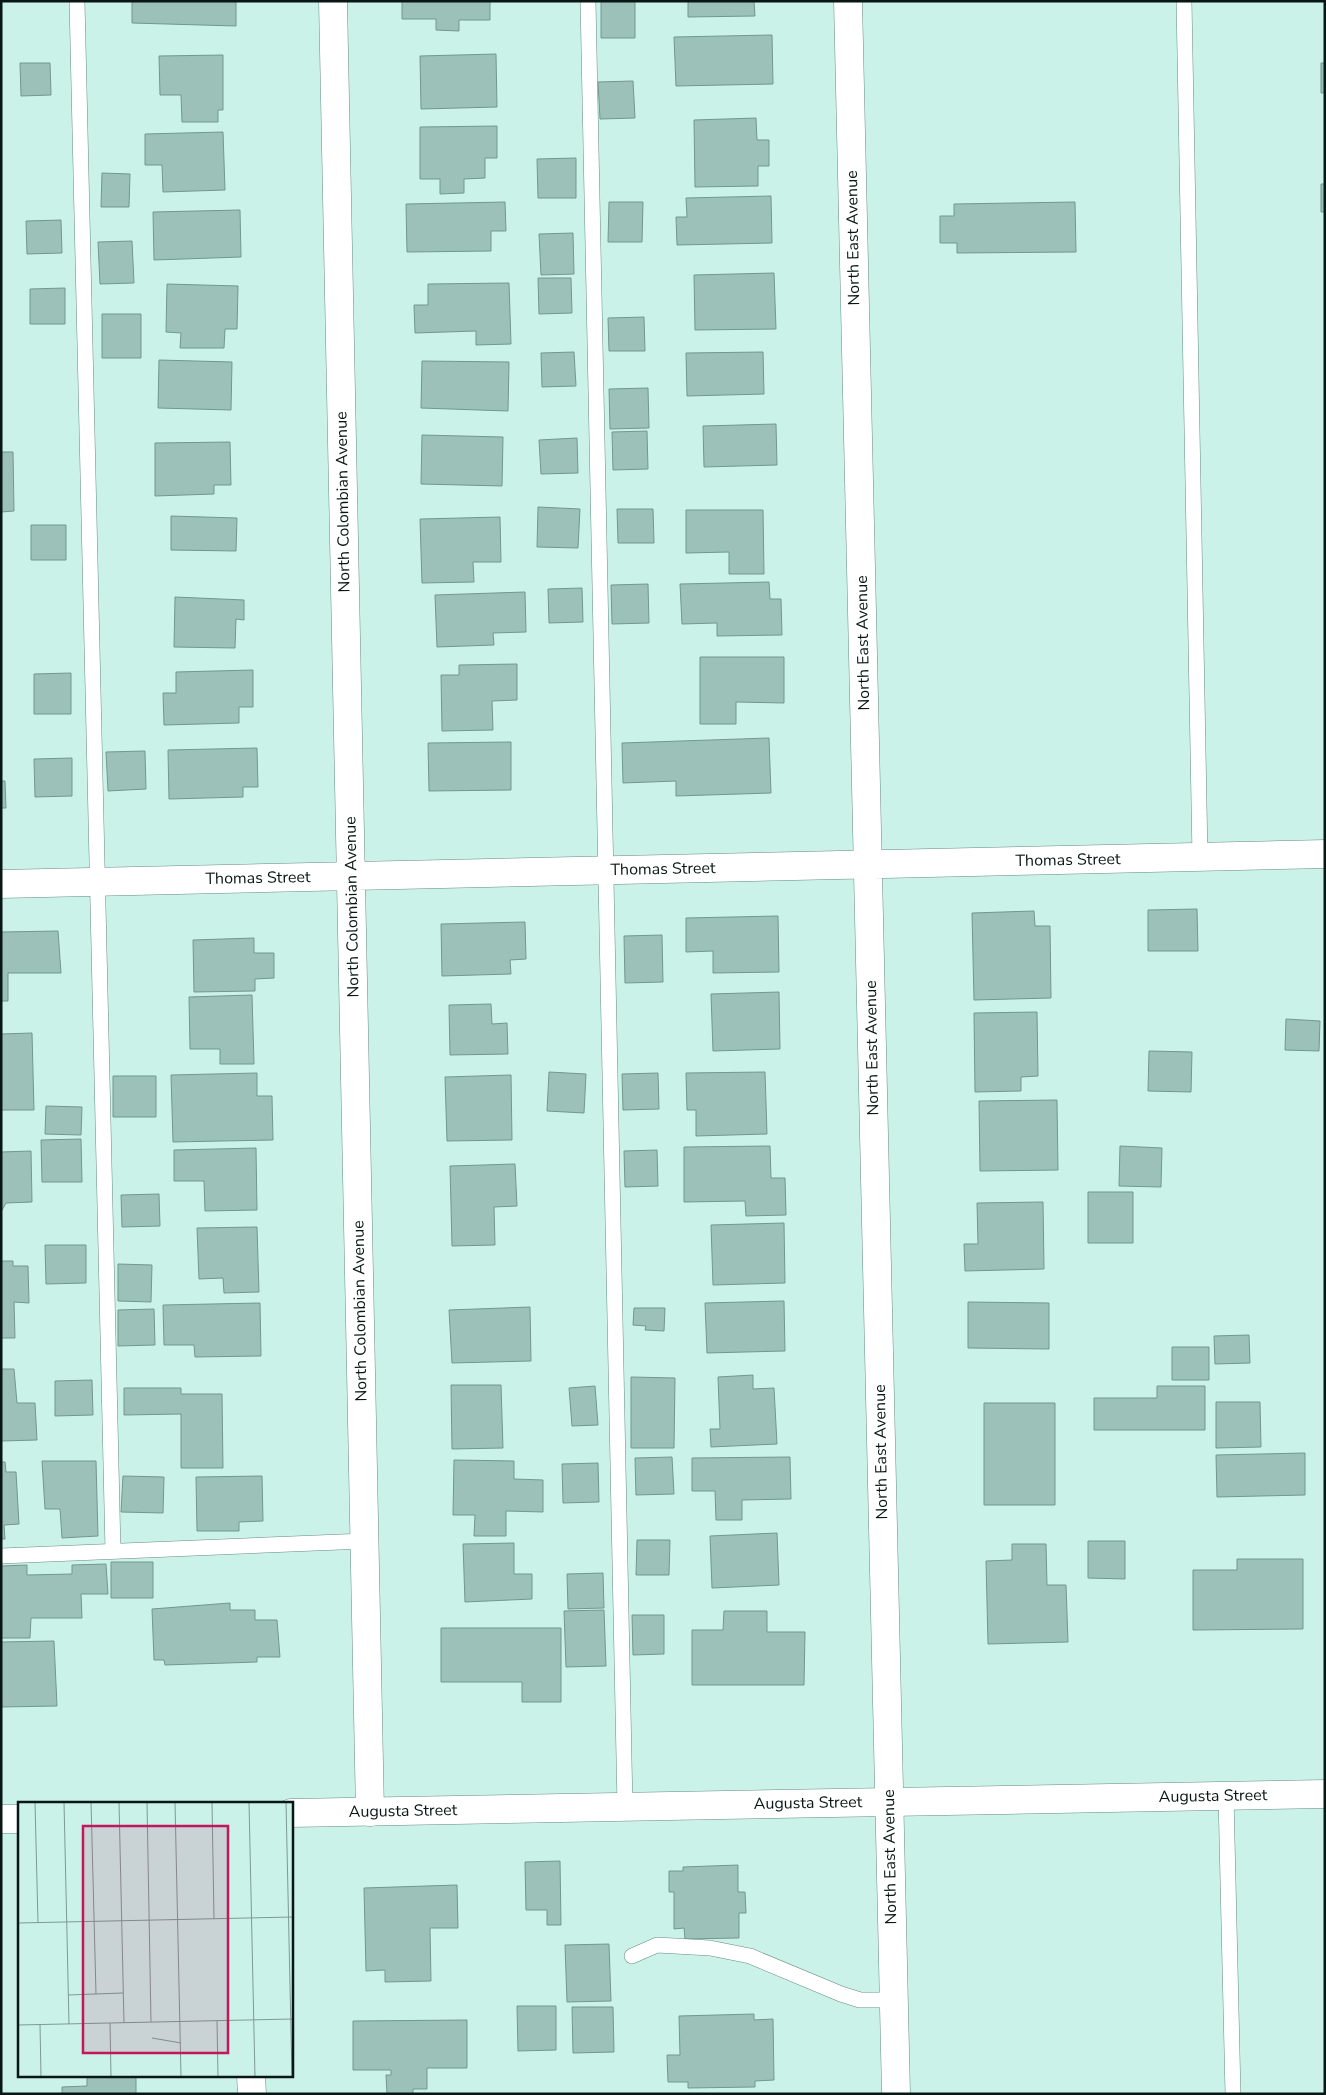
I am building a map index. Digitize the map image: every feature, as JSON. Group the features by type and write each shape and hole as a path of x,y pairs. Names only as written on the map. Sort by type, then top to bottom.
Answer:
{"street":[{"name":"North Colombian Avenue","path":"333,1 370,1812"},
{"name":"North East Avenue","path":"848,1 896,2094"},
{"name":"Thomas Street","path":"1,884 1325,854"},
{"name":"Augusta Street","path":"292,1813 1325,1794"},
{"path":"1,1819 18,1818"},
{"path":"251,2078 252,2094"}],"lane":[{"path":"77,1 113,1551"},
{"path":"588,1 625,1807"},
{"path":"1184,1 1200,857"},
{"path":"1,1556 364,1541"},
{"path":"1226,1796 1233,2094"},
{"path":"632,1956 657,1945 710,1948 750,1956 860,2000 894,2000"}],"building":[{"path":"132,1 236,1 236,26 132,23"},
{"path":"402,1 490,1 490,20 459,20 459,31 436,30 436,19 402,19"},
{"path":"601,1 635,1 635,38 601,38"},
{"path":"688,1 754,1 755,16 688,17"},
{"path":"772,35 773,84 676,86 674,37"},
{"path":"496,54 497,107 421,109 420,56"},
{"path":"223,55 223,110 218,110 218,122 182,122 181,95 160,95 159,56"},
{"path":"20,63 50,63 51,95 21,96"},
{"path":"1321,63 1325,63 1325,93 1321,93"},
{"path":"633,81 635,118 600,119 598,82"},
{"path":"756,118 757,140 769,140 769,166 758,166 758,186 695,187 694,120"},
{"path":"497,126 497,158 485,158 485,178 464,179 464,193 440,194 440,179 420,179 420,127"},
{"path":"223,132 225,190 163,192 162,165 145,165 145,134"},
{"path":"576,158 576,198 538,198 537,159"},
{"path":"102,173 130,174 129,207 101,207"},
{"path":"1321,184 1325,184 1325,212 1321,212"},
{"path":"771,196 772,243 677,245 676,217 687,217 686,198"},
{"path":"505,202 506,231 491,231 491,251 407,252 406,204"},
{"path":"609,202 643,202 642,242 608,242"},
{"path":"1075,202 1076,252 957,253 957,243 940,243 940,216 954,216 954,204"},
{"path":"240,210 241,257 154,260 153,212"},
{"path":"61,220 62,253 27,254 26,221"},
{"path":"573,233 574,274 541,275 539,234"},
{"path":"132,241 134,283 100,284 98,242"},
{"path":"774,273 776,329 695,330 694,275"},
{"path":"538,278 571,278 572,313 539,314"},
{"path":"509,283 511,344 476,345 476,331 415,333 414,305 428,305 428,284"},
{"path":"167,284 238,286 237,329 225,329 224,348 180,348 181,333 166,332"},
{"path":"65,288 65,324 30,324 30,289"},
{"path":"102,314 141,314 141,358 102,358"},
{"path":"644,317 645,351 609,351 608,318"},
{"path":"574,352 576,386 542,387 541,353"},
{"path":"763,352 764,394 687,396 686,353"},
{"path":"159,360 232,362 231,410 158,408"},
{"path":"422,361 509,362 508,411 421,408"},
{"path":"648,388 649,428 610,429 609,389"},
{"path":"776,424 777,465 704,467 703,426"},
{"path":"647,431 648,469 613,470 612,432"},
{"path":"422,435 503,437 502,486 421,484"},
{"path":"577,438 578,473 541,474 539,440"},
{"path":"230,442 231,485 214,485 214,494 155,496 155,443"},
{"path":"1,452 13,452 14,511 1,512"},
{"path":"538,507 580,509 578,548 537,547"},
{"path":"617,509 653,509 654,543 618,543"},
{"path":"686,510 763,510 764,574 729,574 729,552 686,553"},
{"path":"171,516 237,518 236,551 171,550"},
{"path":"500,517 501,562 473,562 474,582 422,583 420,519"},
{"path":"31,525 66,525 66,560 31,560"},
{"path":"769,582 770,599 781,599 782,635 717,636 717,623 682,624 680,584"},
{"path":"648,584 649,623 612,624 611,585"},
{"path":"582,588 583,622 549,623 548,589"},
{"path":"525,592 526,632 493,633 494,645 437,647 435,595"},
{"path":"175,597 244,600 244,620 236,619 235,648 174,647"},
{"path":"700,657 784,657 784,703 736,702 736,724 700,724"},
{"path":"517,664 517,700 492,701 493,730 442,731 441,675 459,675 459,665"},
{"path":"253,670 253,707 239,707 239,723 164,725 163,693 176,693 176,672"},
{"path":"71,673 71,714 34,714 34,674"},
{"path":"769,738 771,793 676,796 676,781 623,783 622,743"},
{"path":"511,742 511,790 429,791 428,743"},
{"path":"257,748 258,787 243,787 243,797 169,799 168,750"},
{"path":"145,751 146,789 108,791 106,752"},
{"path":"72,758 72,796 35,797 34,759"},
{"path":"1,781 5,781 6,808 1,808"},
{"path":"1197,909 1198,951 1148,951 1148,910"},
{"path":"1034,911 1035,926 1050,926 1051,998 974,1000 972,913"},
{"path":"778,916 779,972 713,973 713,951 686,952 686,918"},
{"path":"525,922 526,959 510,960 511,974 442,976 441,924"},
{"path":"58,931 61,973 8,973 8,1001 1,1001 1,932"},
{"path":"662,935 663,982 625,983 624,936"},
{"path":"254,938 254,953 274,953 274,978 255,979 255,991 194,992 193,940"},
{"path":"779,992 780,1049 713,1051 711,994"},
{"path":"252,995 254,1064 220,1064 220,1049 190,1049 189,997"},
{"path":"491,1004 492,1024 507,1023 508,1054 450,1055 449,1005"},
{"path":"1037,1012 1038,1076 1021,1077 1021,1091 975,1092 974,1013"},
{"path":"1286,1019 1320,1021 1319,1051 1285,1050"},
{"path":"32,1033 34,1110 1,1110 1,1034"},
{"path":"1149,1051 1192,1052 1191,1092 1148,1091"},
{"path":"549,1072 586,1074 584,1113 547,1111"},
{"path":"765,1072 767,1134 696,1136 696,1110 687,1110 686,1073"},
{"path":"257,1073 257,1096 272,1096 273,1140 173,1142 171,1075"},
{"path":"658,1073 659,1109 623,1110 622,1074"},
{"path":"511,1075 512,1140 447,1141 445,1077"},
{"path":"113,1076 156,1076 156,1117 113,1117"},
{"path":"1057,1100 1058,1170 980,1171 979,1101"},
{"path":"46,1106 82,1107 81,1135 45,1134"},
{"path":"81,1139 82,1182 42,1182 41,1140"},
{"path":"770,1146 771,1178 785,1178 786,1215 746,1216 745,1201 684,1202 684,1147"},
{"path":"1120,1146 1162,1148 1161,1187 1119,1186"},
{"path":"256,1148 257,1210 205,1211 204,1181 174,1181 174,1150"},
{"path":"657,1150 658,1186 625,1187 624,1151"},
{"path":"31,1151 32,1202 6,1203 1,1212 1,1152"},
{"path":"515,1164 517,1206 494,1207 495,1245 452,1246 450,1166"},
{"path":"1088,1192 1133,1192 1133,1243 1088,1243"},
{"path":"159,1194 160,1226 122,1227 121,1195"},
{"path":"1043,1202 1044,1269 965,1271 964,1244 978,1244 977,1203"},
{"path":"784,1223 785,1283 713,1285 711,1225"},
{"path":"257,1227 259,1292 224,1293 223,1278 199,1279 197,1228"},
{"path":"45,1245 86,1245 86,1283 46,1284"},
{"path":"1,1261 13,1261 13,1266 28,1266 29,1303 14,1302 15,1338 1,1338"},
{"path":"118,1264 152,1265 151,1302 118,1301"},
{"path":"784,1301 785,1351 707,1353 705,1303"},
{"path":"968,1302 1049,1303 1049,1349 968,1348"},
{"path":"260,1303 261,1356 195,1357 194,1345 164,1345 163,1305"},
{"path":"530,1307 531,1361 452,1363 449,1310"},
{"path":"634,1308 665,1308 664,1331 645,1330 646,1326 633,1325"},
{"path":"154,1309 155,1345 118,1346 118,1310"},
{"path":"1249,1335 1250,1363 1215,1364 1214,1336"},
{"path":"1172,1347 1209,1347 1209,1380 1172,1380"},
{"path":"1,1369 14,1369 17,1403 35,1403 37,1440 1,1441"},
{"path":"753,1375 753,1389 774,1388 777,1444 711,1447 710,1429 720,1429 718,1377"},
{"path":"631,1377 675,1378 674,1448 631,1448"},
{"path":"92,1380 93,1415 55,1416 55,1381"},
{"path":"451,1385 501,1385 503,1448 452,1449"},
{"path":"595,1386 598,1425 572,1426 569,1388"},
{"path":"1157,1386 1205,1386 1205,1430 1094,1430 1094,1398 1157,1398"},
{"path":"124,1388 181,1388 181,1394 222,1394 223,1468 181,1468 181,1414 124,1415"},
{"path":"1216,1402 1260,1402 1261,1447 1216,1448"},
{"path":"984,1403 1055,1403 1055,1505 984,1505"},
{"path":"1305,1453 1305,1495 1217,1497 1216,1455"},
{"path":"672,1457 674,1494 636,1495 635,1458"},
{"path":"790,1457 791,1499 742,1500 742,1520 716,1520 715,1491 692,1491 692,1458"},
{"path":"454,1460 514,1461 514,1479 543,1480 543,1512 506,1511 506,1536 474,1536 475,1515 453,1515"},
{"path":"42,1461 96,1461 98,1536 62,1538 60,1509 45,1509"},
{"path":"1,1462 5,1462 6,1472 16,1472 19,1524 4,1525 5,1539 1,1539"},
{"path":"598,1463 599,1502 563,1503 562,1464"},
{"path":"123,1476 164,1477 163,1513 121,1512"},
{"path":"262,1476 263,1521 239,1522 239,1531 197,1531 196,1477"},
{"path":"777,1533 779,1585 712,1588 710,1536"},
{"path":"637,1540 670,1540 669,1575 636,1575"},
{"path":"1088,1541 1125,1541 1125,1579 1088,1578"},
{"path":"514,1543 514,1574 532,1574 532,1599 465,1602 463,1544"},
{"path":"1012,1544 1046,1544 1047,1585 1066,1585 1068,1642 988,1644 986,1561 1012,1560"},
{"path":"1237,1559 1303,1559 1303,1629 1193,1630 1193,1570 1237,1570"},
{"path":"111,1562 153,1562 153,1598 111,1598"},
{"path":"106,1564 108,1594 81,1594 82,1618 31,1618 30,1638 1,1638 1,1566 27,1565 27,1575 72,1574 72,1565"},
{"path":"603,1573 604,1608 568,1609 567,1574"},
{"path":"230,1603 230,1610 255,1610 255,1620 277,1620 280,1657 257,1657 257,1662 165,1665 164,1660 154,1660 152,1609"},
{"path":"604,1610 606,1666 566,1667 564,1611"},
{"path":"724,1611 767,1611 767,1632 805,1632 804,1685 692,1685 692,1630 723,1630"},
{"path":"632,1615 664,1615 664,1654 633,1655"},
{"path":"441,1628 561,1628 561,1702 522,1702 522,1682 441,1682"},
{"path":"54,1641 57,1706 1,1707 1,1642"},
{"path":"560,1861 561,1925 547,1925 547,1910 526,1910 525,1862"},
{"path":"738,1865 738,1892 745,1892 746,1913 739,1913 739,1938 685,1939 684,1928 674,1929 674,1892 669,1892 669,1871 683,1871 683,1867"},
{"path":"457,1885 458,1928 430,1928 431,1981 385,1982 385,1970 366,1971 364,1888"},
{"path":"609,1944 611,2001 567,2002 565,1945"},
{"path":"517,2006 556,2006 556,2050 518,2051"},
{"path":"572,2007 613,2007 614,2052 573,2053"},
{"path":"754,2014 754,2020 773,2019 774,2080 755,2081 755,2087 688,2088 688,2082 668,2082 667,2055 680,2055 679,2016"},
{"path":"467,2020 467,2068 427,2068 427,2089 413,2089 413,2094 387,2094 386,2075 391,2075 391,2070 353,2070 353,2021"},
{"path":"87,2078 136,2078 136,2094 62,2094 62,2087 87,2086"}]}
